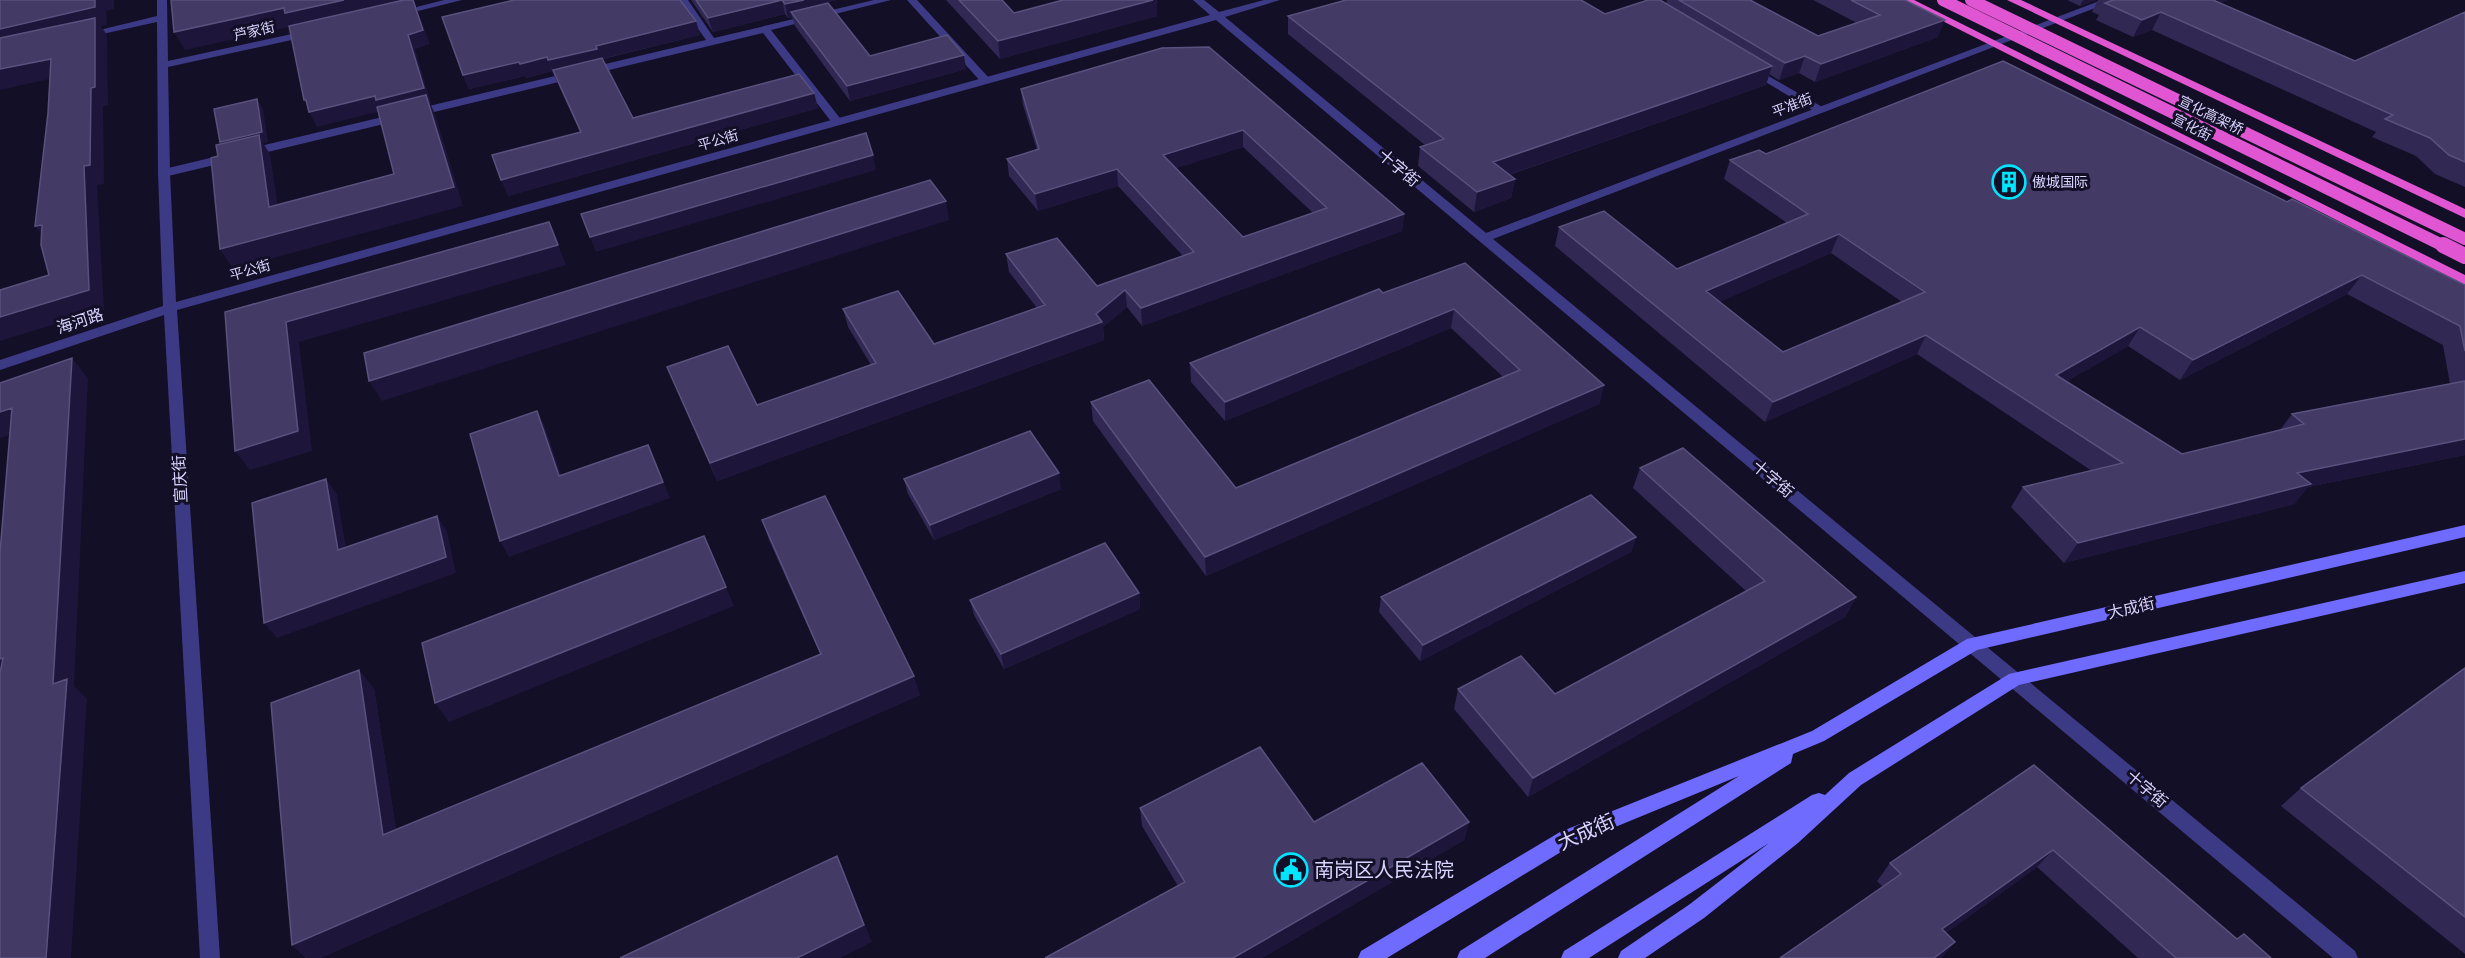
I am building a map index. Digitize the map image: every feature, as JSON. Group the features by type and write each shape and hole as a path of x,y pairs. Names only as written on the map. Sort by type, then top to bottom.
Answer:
{"highway":[{"name":"宣化街","path":"1906,0 2465,281"},
{"name":"宣化高架桥","path":"1943,0 2465,256"},
{"name":"宣化高架桥","path":"1971,0 2465,239"},
{"path":"2012,0 2465,214"}],"main road":[{"name":"大成街","path":"1467,958 1818,736 1972,644 2465,531"},
{"path":"1571,958 2015,679 2465,577"},
{"name":"大成街","path":"1368,958 1567,838 1818,736"},
{"path":"1628,958 1697,911 1791,837 1855,779"}],"street":[{"name":"宣庆街","path":"162,0 164,173 170,308 210,958"},
{"path":"389,15 457,0"},
{"path":"682,0 712,42"},
{"path":"164,173 886,0"},
{"path":"912,0 986,81"},
{"name":"十字街","path":"1198,0 2348,958"},
{"name":"平公街","path":"170,308 1275,0"},
{"name":"平准街","path":"1483,238 2111,0"},
{"path":"70,38 163,18"},
{"path":"765,29 837,122"},
{"name":"芦家街","path":"163,65 321,30"},
{"path":"1738,61 1820,110"},
{"name":"海河路","path":"0,365 170,308"}],"building":[{"path":"0,0 95,0 95,7 0,29"},
{"path":"171,0 344,0 285,13 284,8 174,32"},
{"path":"404,0 413,0 423,30 408,35 424,88 376,100 375,96 309,112 306,100 304,100 289,26"},
{"path":"514,0 680,0 696,21 596,46 597,49 548,60 547,57 520,64 519,62 463,75 442,17"},
{"path":"696,0 782,0 708,18"},
{"path":"782,0 804,0 785,4"},
{"path":"959,0 1002,0 1014,13 1063,0 1153,0 998,41"},
{"path":"1346,0 1581,0 1605,14 1648,0 1660,0 1772,66 1493,162 1515,179 1477,192 1420,147 1444,139 1288,16"},
{"path":"1679,0 1750,0 1818,36 1880,15 1851,0 1905,0 1945,20 1821,64 1805,56 1785,63"},
{"path":"2113,0 2213,0 2355,61 2465,12 2465,162 2449,155 2430,138 2385,119 2393,115 2161,12 2142,20 2105,3"},
{"path":"828,3 870,56 947,35 964,55 847,86 791,12"},
{"path":"95,18 95,87 91,88 90,165 84,166 89,290 0,317 0,290 49,275 41,245 42,225 35,226 48,113 51,59 0,69 0,38"},
{"path":"1209,47 1404,214 1141,308 1125,290 1096,314 1102,322 710,463 667,367 728,346 757,405 876,363 843,309 898,291 934,344 1045,305 1006,254 1057,238 1097,286 1194,252 1117,169 1035,194 1007,159 1039,149 1021,89 1162,48","holes":["1243,130 1327,208 1243,237 1163,155"]},
{"path":"602,58 633,118 799,74 814,93 501,180 492,155 581,132 553,70"},
{"path":"2003,61 2287,202 2292,199 2465,285 2465,351 2460,326 2362,275 2193,360 2140,327 2056,375 2182,454 2304,424 2292,414 2465,381 2465,439 2297,473 2311,484 2078,543 2023,487 2123,463 1926,335 1773,402 1559,227 1604,211 1677,269 1808,214 1730,160 1759,150 1766,154","holes":["1839,234 1925,292 1783,352 1706,291"]},
{"path":"426,95 454,187 220,249 211,158 218,156 216,145 259,135 269,207 394,174 377,107"},
{"path":"257,99 262,132 220,142 214,109"},
{"path":"866,133 873,155 590,237 581,214"},
{"path":"930,180 946,201 369,381 364,353"},
{"path":"549,222 558,245 286,322 298,431 235,451 225,312"},
{"path":"1465,263 1604,385 1205,557 1091,402 1149,380 1236,488 1520,370 1454,309 1225,402 1190,363 1379,289 1383,293"},
{"path":"72,358 53,684 67,679 46,958 0,958 0,673 3,658 0,659 0,552 12,408 0,412 0,383"},
{"path":"537,411 559,476 648,445 663,482 500,541 470,434"},
{"path":"1030,431 1059,473 930,525 904,479"},
{"path":"1683,448 1856,597 1533,778 1458,689 1521,656 1555,694 1765,581 1640,468"},
{"path":"326,479 338,550 437,516 446,557 264,623 252,503"},
{"path":"1591,495 1636,537 1423,645 1381,597"},
{"path":"825,496 914,676 292,945 271,703 359,670 383,835 821,654 762,520"},
{"path":"704,536 726,587 435,703 422,643"},
{"path":"1105,543 1139,593 1001,654 970,600"},
{"path":"2465,668 2465,917 2301,788"},
{"name":"南岗区人民法院","path":"1260,747 1314,822 1422,763 1469,822 1233,958 1045,958 1185,882 1140,808"},
{"path":"2034,765 2237,939 2244,934 2271,958 2176,958 2053,850 1942,929 1955,942 1934,958 1780,958 1901,874 1890,863"},
{"path":"837,856 864,925 797,958 620,958"}],"place":[{"name":"傲城国际","path":"2009,182"},
{"name":"南岗区人民法院","path":"1291,870"}]}
